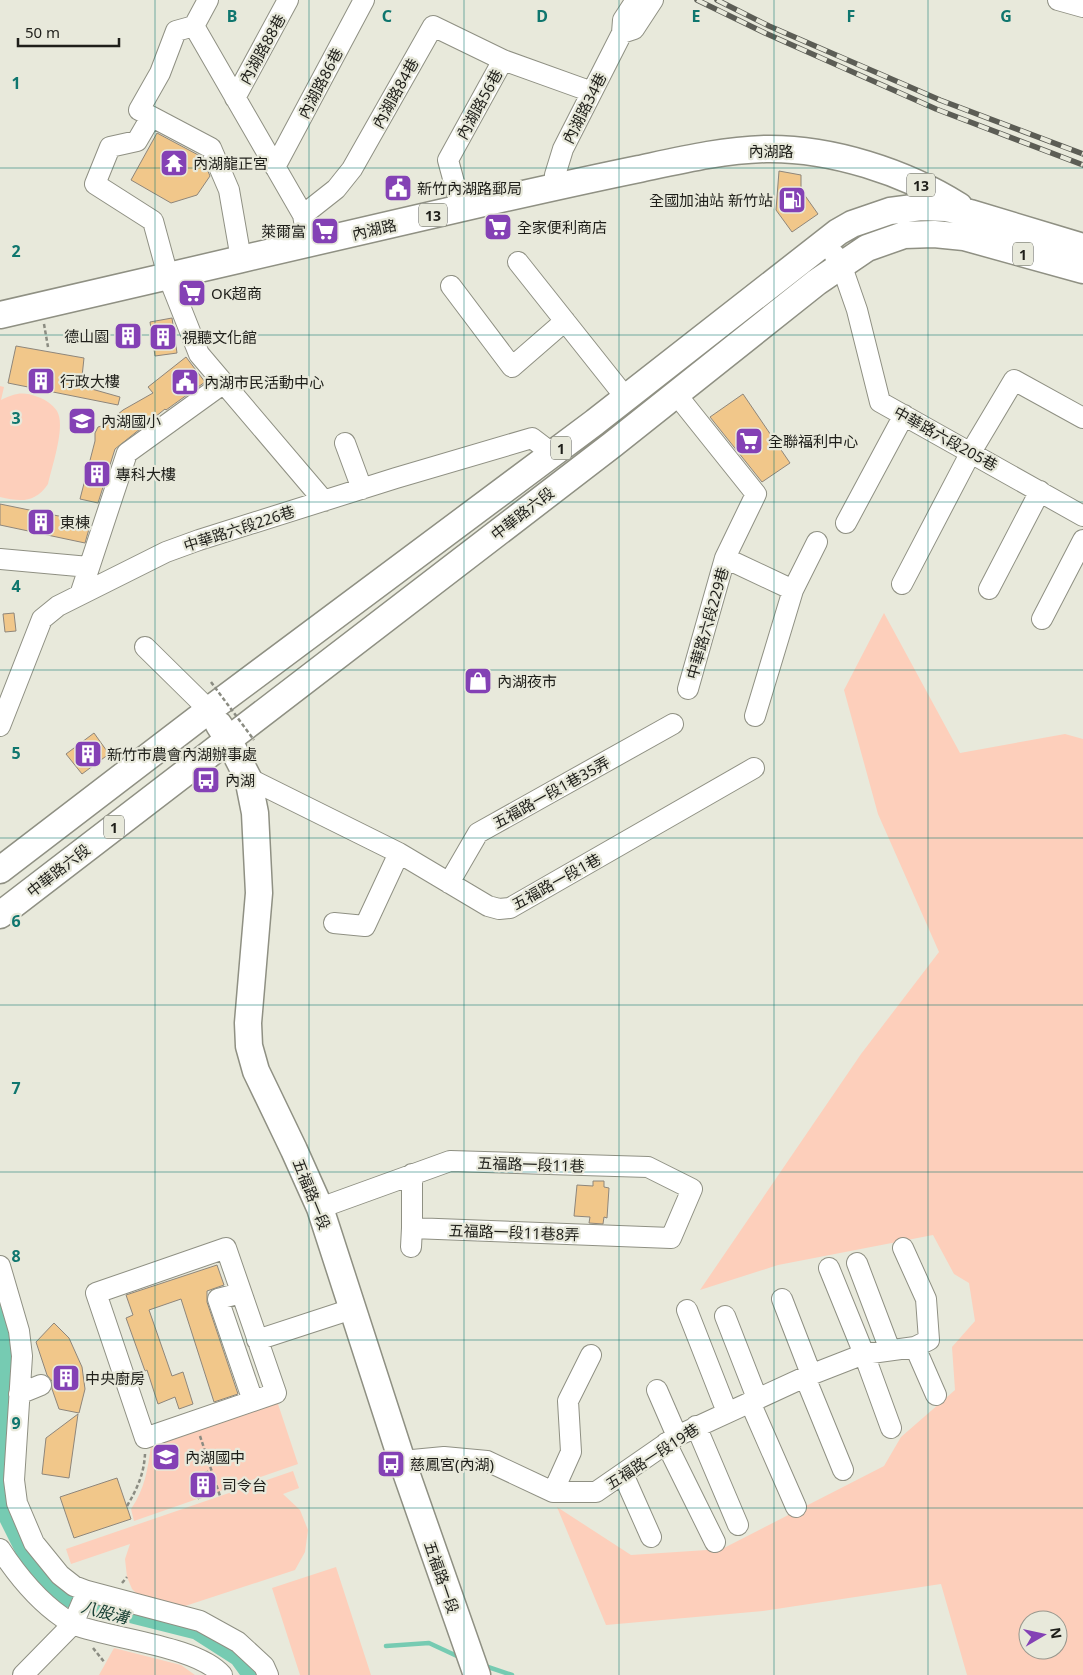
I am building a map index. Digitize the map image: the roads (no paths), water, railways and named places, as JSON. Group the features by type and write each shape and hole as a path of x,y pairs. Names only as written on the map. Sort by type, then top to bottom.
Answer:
{"main road":[{"name":"內湖路","path":"0,315 554,187 697,157 767,149 794,150 827,155 895,174 921,185 967,225"},
{"name":"內湖路","path":"868,166 889,176 906,190 921,207"},
{"name":"中華路六段","path":"0,870 208,710 595,422 825,240 852,224 890,211 921,207 946,208 967,225 1083,270"},
{"name":"中華路六段","path":"0,915 612,445 841,264 867,248 904,235 934,234 967,225 1083,247"},
{"name":"五福路一段","path":"208,710 228,739 248,778 255,813 259,893 248,1023 249,1046 256,1071 320,1208 402,1460 477,1675"}],"street":[{"path":"208,0 194,26 176,31 160,73 139,110 211,148 229,190 241,260"},
{"name":"內湖路88巷","path":"235,98 288,0"},
{"name":"內湖路86巷","path":"275,167 364,0"},
{"name":"內湖路34巷","path":"554,187 563,149 622,33 623,20 636,0"},
{"name":"內湖路34巷","path":"622,33 634,29 653,0"},
{"path":"1058,0 1083,7"},
{"path":"194,26 303,215 308,244"},
{"name":"內湖路84巷","path":"303,215 336,189 352,169 433,26 504,60"},
{"name":"內湖路56巷","path":"461,208 448,160 504,60 592,92"},
{"path":"151,116 137,141 110,148 95,184 152,221 168,276 199,354 324,501"},
{"name":"中華路六段205巷","path":"825,240 841,264 857,310 880,402 1083,516"},
{"path":"518,262 626,398"},
{"path":"451,286 512,367 565,321"},
{"path":"902,584 972,452 1014,380 1083,418"},
{"path":"80,595 127,453 224,383"},
{"name":"中華路六段229巷","path":"676,394 756,494 725,558 688,689"},
{"path":"846,523 904,415"},
{"path":"595,422 612,445"},
{"name":"中華路六段226巷","path":"0,726 42,619 58,606 166,552 362,489 532,438 553,454"},
{"path":"345,443 362,489"},
{"path":"989,589 1040,491"},
{"path":"1042,618 1083,540"},
{"path":"755,716 792,590 817,542"},
{"name":"中華路六段229巷","path":"725,558 792,590"},
{"path":"0,559 89,567"},
{"path":"145,647 208,710"},
{"name":"五福路一段1巷35弄","path":"449,883 478,833 673,724"},
{"name":"五福路一段1巷","path":"248,778 399,853 488,906 499,909 510,908 754,768"},
{"path":"334,923 365,926 399,853"},
{"name":"五福路一段11巷","path":"320,1208 450,1161 648,1167 692,1189 671,1238"},
{"name":"五福路一段11巷8弄","path":"412,1174 411,1238 671,1238"},
{"path":"226,1248 257,1340 276,1393 145,1438 96,1293 226,1248"},
{"path":"903,1248 926,1298 929,1340 915,1347 936,1395"},
{"path":"856,1263 890,1350"},
{"path":"0,1266 19,1332 22,1356 14,1480 18,1503 34,1542 60,1575 74,1586 200,1620 238,1642 264,1666 268,1675"},
{"path":"829,1268 864,1354 891,1428"},
{"path":"242,1293 218,1299 253,1401"},
{"path":"782,1299 843,1470"},
{"path":"257,1340 352,1308"},
{"path":"687,1310 727,1412"},
{"path":"725,1316 754,1400 796,1507"},
{"name":"五福路一段19巷","path":"402,1460 444,1457 487,1461 553,1492 596,1492 672,1440 696,1426 808,1376 864,1354 915,1347"},
{"path":"553,1492 571,1452 568,1401 591,1355"},
{"path":"19,1394 41,1386"},
{"path":"657,1390 672,1440 715,1542"},
{"path":"696,1426 738,1525"},
{"path":"623,1474 651,1537"},
{"path":"0,1549 13,1568 44,1604 73,1624 193,1656 218,1670 222,1675"},
{"path":"23,1675 73,1624 87,1591"}],"water":[{"name":"八股溝","path":"0,1298 16,1353 6,1500 19,1530 61,1587 201,1627 238,1648 262,1675 240,1675 232,1664 193,1639 58,1605 44,1592 17,1556 0,1522"}],"waterway":[{"path":"386,1646 429,1643 457,1656"},
{"path":"482,1665 512,1675"}],"railway":[{"path":"697,0 765,33 936,109 1083,165"},
{"path":"717,0 769,26 940,100 1083,154"}],"place":[{"name":"內湖龍正宮","path":"174,163"},
{"name":"新竹內湖路郵局","path":"398,188"},
{"name":"全國加油站 新竹站","path":"792,200"},
{"name":"全家便利商店","path":"498,227"},
{"name":"萊爾富","path":"325,231"},
{"name":"OK超商","path":"192,293"},
{"name":"德山園","path":"128,336"},
{"name":"視聽文化館","path":"163,337"},
{"name":"行政大樓","path":"41,381"},
{"name":"內湖市民活動中心","path":"185,382"},
{"name":"內湖國小","path":"82,421"},
{"name":"全聯福利中心","path":"749,441"},
{"name":"專科大樓","path":"97,474"},
{"name":"東棟","path":"41,522"},
{"name":"內湖夜市","path":"478,681"},
{"name":"新竹市農會內湖辦事處","path":"88,754"},
{"name":"內湖","path":"206,780"},
{"name":"中央廚房","path":"66,1378"},
{"name":"內湖國中","path":"166,1457"},
{"name":"慈鳳宮(內湖)","path":"391,1464"},
{"name":"司令台","path":"203,1485"}]}
